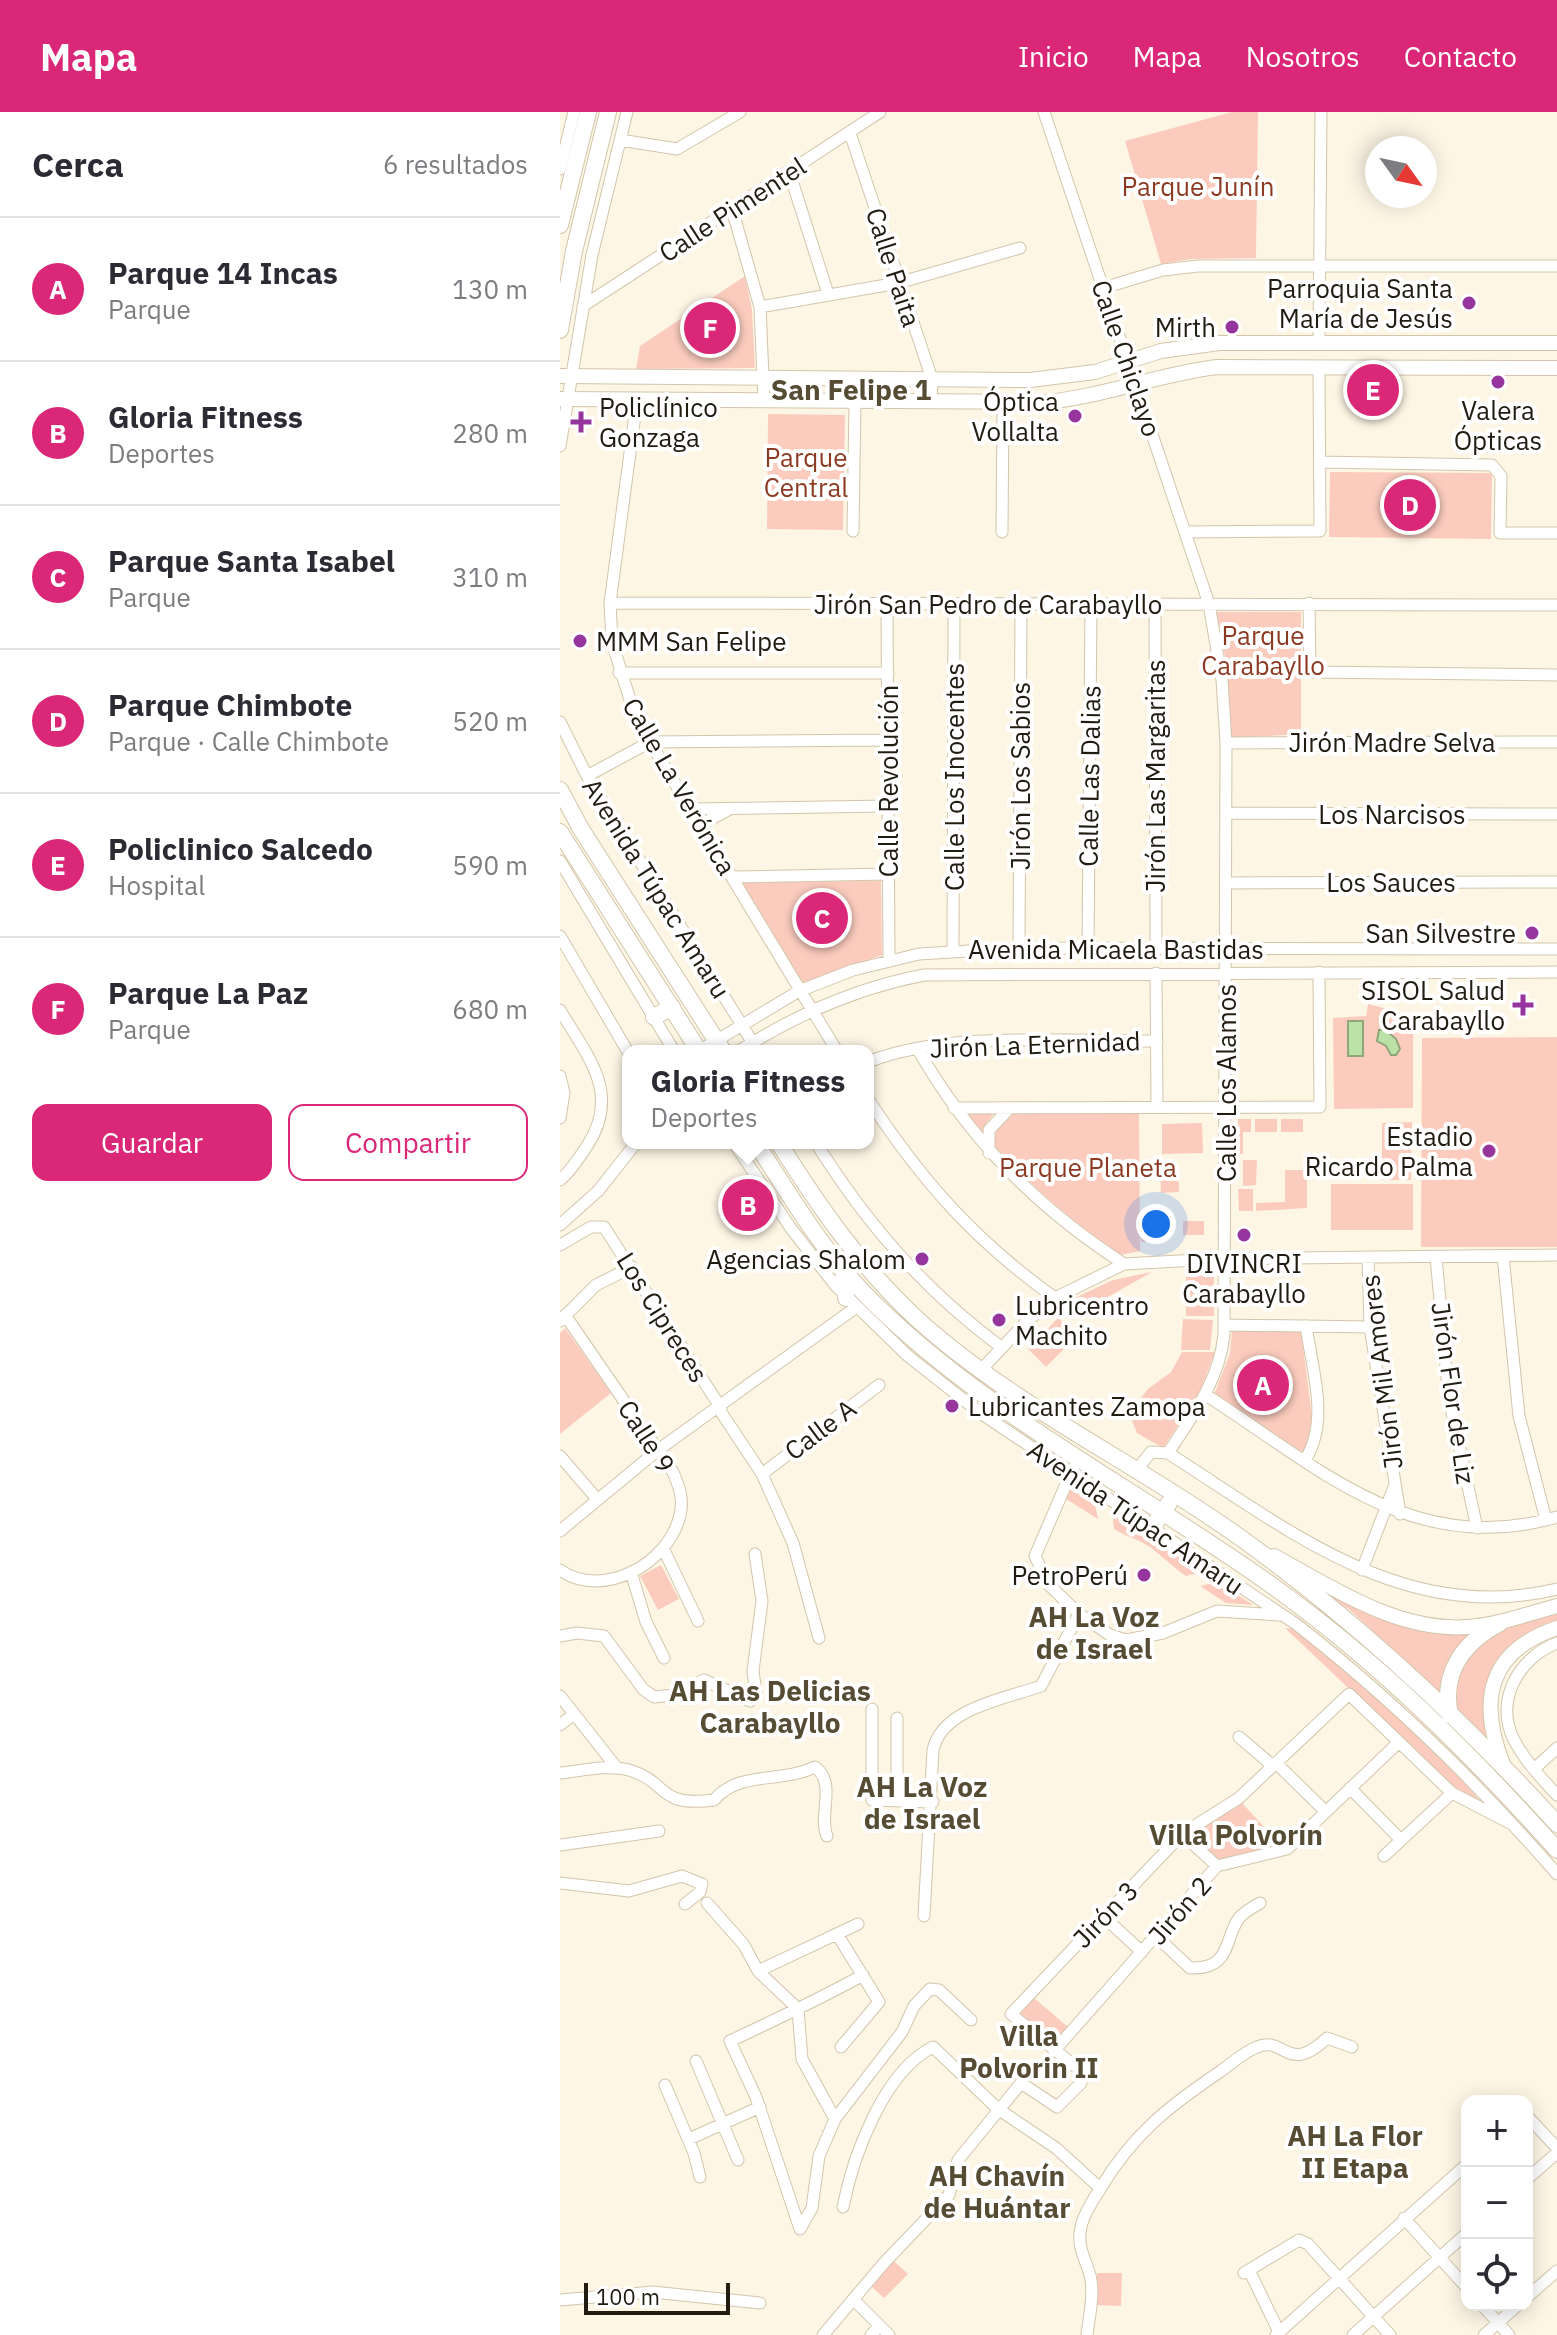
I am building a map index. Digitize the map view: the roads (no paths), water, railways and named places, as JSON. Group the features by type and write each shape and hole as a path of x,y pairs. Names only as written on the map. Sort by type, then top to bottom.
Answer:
{"highway":[{"path":"560,225 566,165 588,112"},
{"path":"560,330 574,251 608,112"},
{"path":"600,144 619,144"},
{"path":"574,251 592,255"},
{"name":"Avenida Túpac Amaru","path":"560,790 581,829 718,1045"},
{"name":"Avenida Túpac Amaru","path":"560,832 695,1045"},
{"path":"654,1017 672,1007"},
{"name":"Avenida Túpac Amaru","path":"760,1149 809,1225 843,1269 947,1378 1079,1457 1322,1623 1418,1704 1496,1783 1520,1825 1557,1850"},
{"name":"Avenida Túpac Amaru","path":"783,1149 818,1206 861,1260 917,1319 981,1370 1235,1534 1362,1630 1448,1709 1557,1824"},
{"path":"843,1269 850,1303"},
{"path":"1152,1528 1174,1495"},
{"path":"1460,1745 1448,1709 1450,1677 1455,1662 1473,1640 1500,1623"},
{"path":"1496,1783 1506,1767"}],"main road":[{"path":"565,376 1062,378 1195,344 1557,343"},
{"path":"564,399 1003,403 1082,398 1173,373 1217,367 1557,368"},
{"path":"1235,1534 1356,1600 1402,1618 1448,1627 1500,1623 1557,1606"},
{"path":"1506,1767 1489,1715 1495,1680 1516,1649 1557,1628"}],"street":[{"path":"566,165 574,112"},
{"path":"560,446 565,376 627,112"},
{"path":"619,144 677,149 740,112"},
{"name":"Calle Pimentel","path":"583,306 880,112"},
{"name":"Calle Chiclayo","path":"1044,112 1209,604"},
{"path":"1319,343 1321,112"},
{"name":"Calle Paita","path":"850,133 932,379 931,402"},
{"path":"789,171 828,294"},
{"path":"732,209 760,307 764,401"},
{"path":"760,307 898,283 1020,248"},
{"path":"1103,288 1163,270 1198,266 1557,266"},
{"path":"1185,532 1320,531 1319,367"},
{"name":"Calle La Verónica","path":"637,400 610,603 612,642 619,673 636,719 833,1045"},
{"path":"853,531 855,402"},
{"path":"1002,532 1003,403"},
{"path":"1320,462 1495,466 1500,473 1500,533 1557,533"},
{"name":"Jirón San Pedro de Carabayllo","path":"610,603 1557,605"},
{"path":"1309,603 1310,672 1557,675"},
{"name":"Calle Revolución","path":"887,604 889,959"},
{"name":"Calle Los Inocentes","path":"953,950 954,604"},
{"name":"Jirón Los Sabios","path":"1019,948 1021,604"},
{"name":"Calle Las Dalias","path":"1088,948 1091,604"},
{"name":"Jirón Las Margaritas","path":"1155,604 1156,948"},
{"name":"Calle Los Alamos","path":"1168,1453 1206,1395 1220,1362 1225,1325 1226,743 1222,680 1209,604"},
{"path":"619,673 888,673"},
{"name":"Avenida Túpac Amaru","path":"560,722 587,776 754,1045"},
{"path":"587,776 650,742 888,740"},
{"name":"Jirón Madre Selva","path":"1226,743 1557,742"},
{"path":"690,809 888,806"},
{"path":"700,825 731,808"},
{"name":"Los Narcisos","path":"1226,813 1557,814"},
{"path":"560,861 670,1045"},
{"path":"732,877 888,874"},
{"name":"Los Sauces","path":"1226,883 1557,882"},
{"path":"560,936 624,1045"},
{"name":"Avenida Micaela Bastidas","path":"720,1045 741,1024 799,991 889,959 953,950 1557,949"},
{"path":"954,1108 1320,1107 1319,972"},
{"name":"Avenida Micaela Bastidas","path":"758,1045 811,1010 851,993 924,975 1557,972"},
{"path":"1156,973 1157,1107"},
{"path":"560,1010 598,1076 603,1109 589,1143 560,1180"},
{"name":"Jirón La Eternidad","path":"874,1060 917,1048 964,1043 1157,1041"},
{"path":"917,1048 954,1108 989,1153 1045,1208 1124,1264"},
{"path":"560,1076 564,1093 560,1118"},
{"path":"874,1108 907,1158 939,1198 1003,1260 1055,1298"},
{"path":"989,1153 989,1130 1010,1108"},
{"path":"560,1225 598,1191 631,1149"},
{"name":"Avenida Túpac Amaru","path":"738,1149 790,1227 850,1303 1070,1474 1284,1616 1389,1701 1520,1825 1557,1874"},
{"path":"820,1149 848,1194 890,1248 947,1305 1001,1347"},
{"name":"Los Cipreces","path":"560,1245 591,1227 604,1227 632,1267 762,1474 793,1543 819,1638"},
{"path":"981,1370 1001,1347 1055,1298 1124,1264 1225,1259 1557,1255"},
{"path":"1206,1395 1386,1509 1436,1524 1477,1528 1551,1519 1519,1416 1503,1256"},
{"name":"Jirón Mil Amores","path":"1368,1257 1370,1327 1400,1514"},
{"name":"Jirón Flor de Liz","path":"1436,1257 1449,1399 1477,1528"},
{"path":"563,1318 596,1285 632,1267"},
{"path":"560,1531 658,1450 720,1409 850,1303"},
{"name":"Calle 9","path":"560,1570 590,1583 631,1572 663,1548 677,1527 682,1501 673,1472 563,1318"},
{"path":"1225,1325 1370,1327"},
{"path":"1305,1460 1313,1447 1319,1424 1306,1326"},
{"name":"Calle A","path":"762,1474 879,1385"},
{"path":"1136,1471 1151,1452 1168,1453 1305,1540 1362,1570 1417,1589 1461,1597 1507,1598 1557,1589"},
{"path":"560,1456 597,1499"},
{"path":"1079,1457 1035,1556 1048,1584 1079,1614 1110,1635 1126,1640 1163,1633 1217,1611 1284,1616"},
{"name":"Jirón Mil Amores","path":"1362,1570 1395,1486"},
{"path":"663,1548 698,1621"},
{"path":"560,1636 577,1633 604,1636 643,1689 654,1697 675,1695 704,1680 750,1701 756,1693 753,1671 762,1601 755,1554"},
{"path":"631,1572 646,1622 664,1658"},
{"path":"924,1916 933,1802 933,1750 939,1732 973,1710 1041,1686 1079,1614"},
{"path":"1557,1643 1533,1655 1523,1666 1515,1678 1508,1704 1509,1730 1534,1769 1557,1795"},
{"name":"Jirón 3","path":"1054,2051 1011,2014 1182,1834 1239,1798 1349,1694 1399,1742"},
{"path":"560,1696 617,1768"},
{"path":"872,1709 872,1800 933,1802"},
{"path":"560,1725 574,1714"},
{"path":"897,1718 897,1801"},
{"path":"1239,1737 1326,1812"},
{"path":"1399,1742 1452,1793 1520,1825"},
{"name":"Jirón 2","path":"1054,2051 1217,1866 1287,1849 1399,1742"},
{"path":"1534,1769 1557,1748"},
{"path":"560,1773 617,1768 631,1770 670,1798 684,1803 714,1800 727,1786 739,1781 779,1779 806,1773 815,1767 823,1773 827,1787 822,1823 827,1836"},
{"path":"1350,1788 1401,1840"},
{"path":"1384,1856 1452,1793"},
{"path":"560,1845 659,1831"},
{"path":"1182,1834 1217,1866"},
{"path":"560,1883 629,1891 682,1876 702,1884 700,1892 685,1904"},
{"path":"707,1903 744,1945 758,1971 798,2009 802,2059 835,2119"},
{"path":"1157,1937 1190,1968 1215,1962 1232,1941 1239,1919 1260,1903"},
{"path":"1103,1916 1142,1952"},
{"path":"758,1971 858,1924"},
{"path":"837,1934 879,2002 841,2047"},
{"path":"863,1975 730,2041 760,2107 800,2229 812,2208 819,2156 835,2119 902,2032 914,2006 930,1989 939,1990 971,2020"},
{"path":"1087,2335 1093,2293 1080,2249 1080,2230 1100,2188 1142,2130 1170,2105 1255,2047 1274,2046 1290,2055 1310,2054 1327,2038 1352,2047"},
{"path":"843,2207 854,2159 880,2107 914,2059 931,2048 936,2048 998,2109 1056,2148 1100,2188"},
{"path":"823,2335 855,2301 884,2263 949,2195 958,2160 1021,2083 1057,2107 1083,2077 1082,2072 1054,2051"},
{"path":"696,2061 738,2160"},
{"path":"665,2085 689,2139 700,2177"},
{"path":"689,2139 760,2107"},
{"path":"1533,2123 1557,2150 1533,2173"},
{"path":"1390,2335 1373,2317 1339,2278 1308,2244 1299,2240 1247,2272 1278,2334 1339,2278 1404,2218 1464,2167"},
{"path":"1404,2218 1461,2281"},
{"path":"1353,2335 1461,2238"},
{"path":"1533,2292 1557,2271"},
{"path":"560,2300 653,2292 760,2303"},
{"path":"855,2301 875,2330 889,2335"},
{"path":"1487,2311 1509,2335"},
{"path":"1484,2335 1511,2311"}],"place":[{"name":"Parroquia Santa María de Jesús","path":"1469,303"},
{"name":"Mirth","path":"1232,327"},
{"name":"Parque La Paz","path":"710,328"},
{"name":"Valera Ópticas","path":"1498,382"},
{"name":"Policlinico Salcedo","path":"1373,390"},
{"name":"Óptica Vollalta","path":"1075,416"},
{"name":"Policlínico Gonzaga","path":"581,422"},
{"name":"Parque Chimbote","path":"1410,505"},
{"name":"MMM San Felipe","path":"580,641"},
{"name":"Parque Santa Isabel","path":"822,918"},
{"name":"San Silvestre","path":"1532,933"},
{"name":"SISOL Salud Carabayllo","path":"1523,1005"},
{"name":"Estadio Ricardo Palma","path":"1489,1151"},
{"name":"Gloria Fitness","path":"748,1205"},
{"name":"DIVINCRI Carabayllo","path":"1244,1235"},
{"name":"Agencias Shalom","path":"922,1259"},
{"name":"Lubricentro Machito","path":"999,1320"},
{"name":"Parque 14 Incas","path":"1263,1385"},
{"name":"Lubricantes Zamopa","path":"952,1406"},
{"name":"PetroPerú","path":"1144,1575"}],"district":[{"name":"San Felipe 1","path":"851,389"},
{"name":"AH La Voz de Israel","path":"1094,1632"},
{"name":"AH Las Delicias Carabayllo","path":"770,1706"},
{"name":"AH La Voz de Israel","path":"922,1802"},
{"name":"Villa Polvorín","path":"1236,1834"},
{"name":"Villa Polvorin II","path":"1029,2051"},
{"name":"AH La Flor II Etapa","path":"1355,2151"},
{"name":"AH Chavín de Huántar","path":"997,2191"}],"park label":[{"name":"Parque Junín","path":"1198,186"},
{"name":"Parque Central","path":"806,472"},
{"name":"Parque Carabayllo","path":"1263,650"},
{"name":"Parque Planeta","path":"1088,1167"}]}
